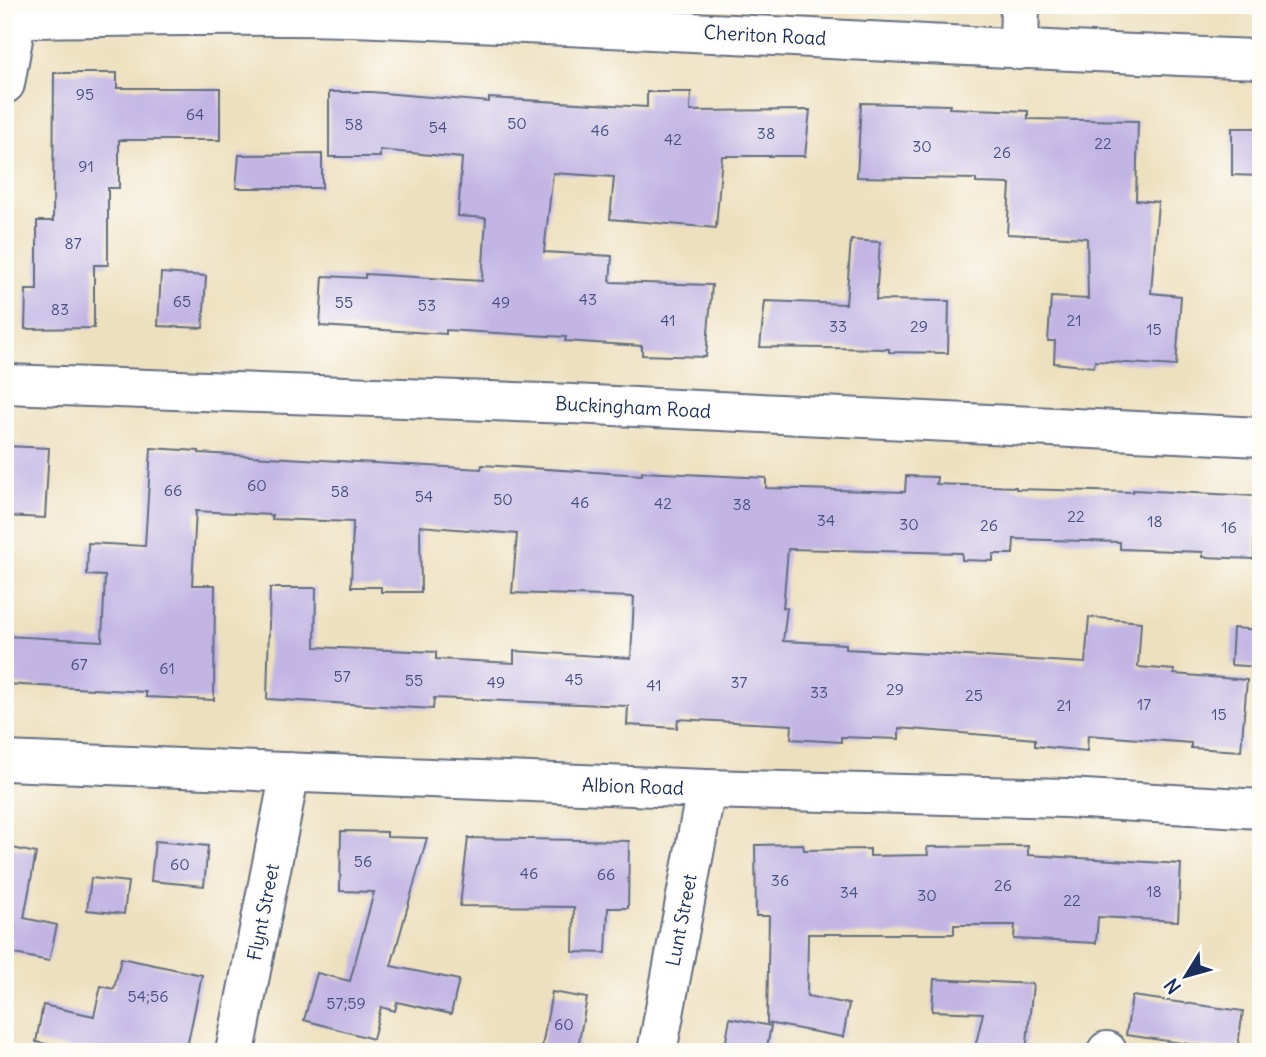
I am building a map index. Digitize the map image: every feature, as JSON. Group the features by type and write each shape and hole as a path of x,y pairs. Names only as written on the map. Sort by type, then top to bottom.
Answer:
{"street":[{"path":"1019,50 1020,5"},
{"path":"5,84 17,12"},
{"name":"Cheriton Road","path":"17,12 344,17 1261,59"},
{"name":"Buckingham Road","path":"5,384 572,404 1261,436"},
{"name":"Albion Road","path":"5,761 706,789 1066,798 1261,809"},
{"name":"Flynt Street","path":"235,1052 290,772"},
{"name":"Lunt Street","path":"657,1052 706,789"}],"building":[{"path":"54,73 117,73 117,88 220,88 220,140 119,140 119,188 108,188 108,265 94,265 94,328 25,329 26,290 37,290 37,221 53,221"},
{"path":"329,92 371,92 489,102 489,98 647,107 647,92 691,92 690,111 810,110 805,156 722,156 716,228 610,219 614,177 553,173 544,252 612,256 610,282 712,285 706,357 642,355 642,346 565,341 566,337 446,330 446,334 320,326 323,276 365,278 365,274 482,281 486,218 458,216 462,158 380,150 380,157 329,157"},
{"path":"861,103 950,105 949,108 1028,111 1028,119 1138,121 1136,200 1158,202 1151,293 1181,296 1176,366 1095,361 1094,367 1054,363 1055,341 1048,341 1051,297 1088,299 1087,238 1007,234 1010,184 976,183 976,179 857,177"},
{"path":"1232,128 1261,128 1261,176 1232,175"},
{"path":"322,154 322,188 236,188 239,155"},
{"path":"851,240 880,242 876,300 949,301 948,353 889,352 889,349 760,347 765,301 846,304"},
{"path":"161,273 206,276 203,328 158,326"},
{"path":"5,446 49,448 45,518 5,516"},
{"path":"151,448 481,469 482,465 642,475 642,472 766,478 766,488 905,492 906,476 937,477 936,484 1016,489 1133,490 1256,496 1254,559 1203,557 1203,552 1120,549 1120,542 1014,539 1013,554 993,554 993,561 962,560 962,553 788,549 783,608 787,608 783,641 846,644 846,649 1085,663 1089,617 1141,622 1138,667 1174,670 1174,674 1247,680 1241,751 1191,748 1191,743 1088,735 1087,751 1035,746 1035,739 899,728 899,739 841,737 841,742 791,739 792,725 678,719 677,728 627,725 628,706 434,698 433,709 267,699 270,588 316,588 315,647 436,652 436,659 514,663 514,651 631,658 634,597 512,593 517,534 420,526 421,592 381,592 381,587 351,587 353,522 272,519 272,515 196,511 192,585 215,585 214,700 146,697 146,692 5,684 5,636 102,641 105,576 87,575 88,543 145,546"},
{"path":"1233,628 1261,630 1261,667 1231,665"},
{"path":"341,831 387,832 387,837 427,838 391,966 459,980 451,1014 397,1002 395,1011 381,1007 373,1039 304,1020 317,973 350,981 374,892 340,891"},
{"path":"468,838 629,841 628,908 608,908 606,953 573,952 574,907 460,906"},
{"path":"155,841 208,846 204,886 151,881"},
{"path":"803,844 804,850 870,849 870,856 928,855 927,847 1028,846 1028,855 1181,864 1178,921 1098,917 1096,943 1014,939 1015,925 954,925 954,934 808,934 807,996 849,1004 843,1037 767,1023 769,916 756,916 755,845"},
{"path":"8,847 36,853 24,918 57,925 49,961 10,953 13,938 5,937 5,863"},
{"path":"91,878 128,882 124,914 87,910"},
{"path":"121,958 202,975 186,1052 86,1052 36,1042 43,1005 94,1016 101,986 114,989"},
{"path":"934,979 1033,984 1026,1052 974,1052 983,1013 932,1011"},
{"path":"552,992 587,998 577,1052 541,1052"},
{"path":"1132,996 1243,1011 1237,1051 1126,1035"},
{"path":"730,1018 771,1026 766,1052 724,1052"}]}
